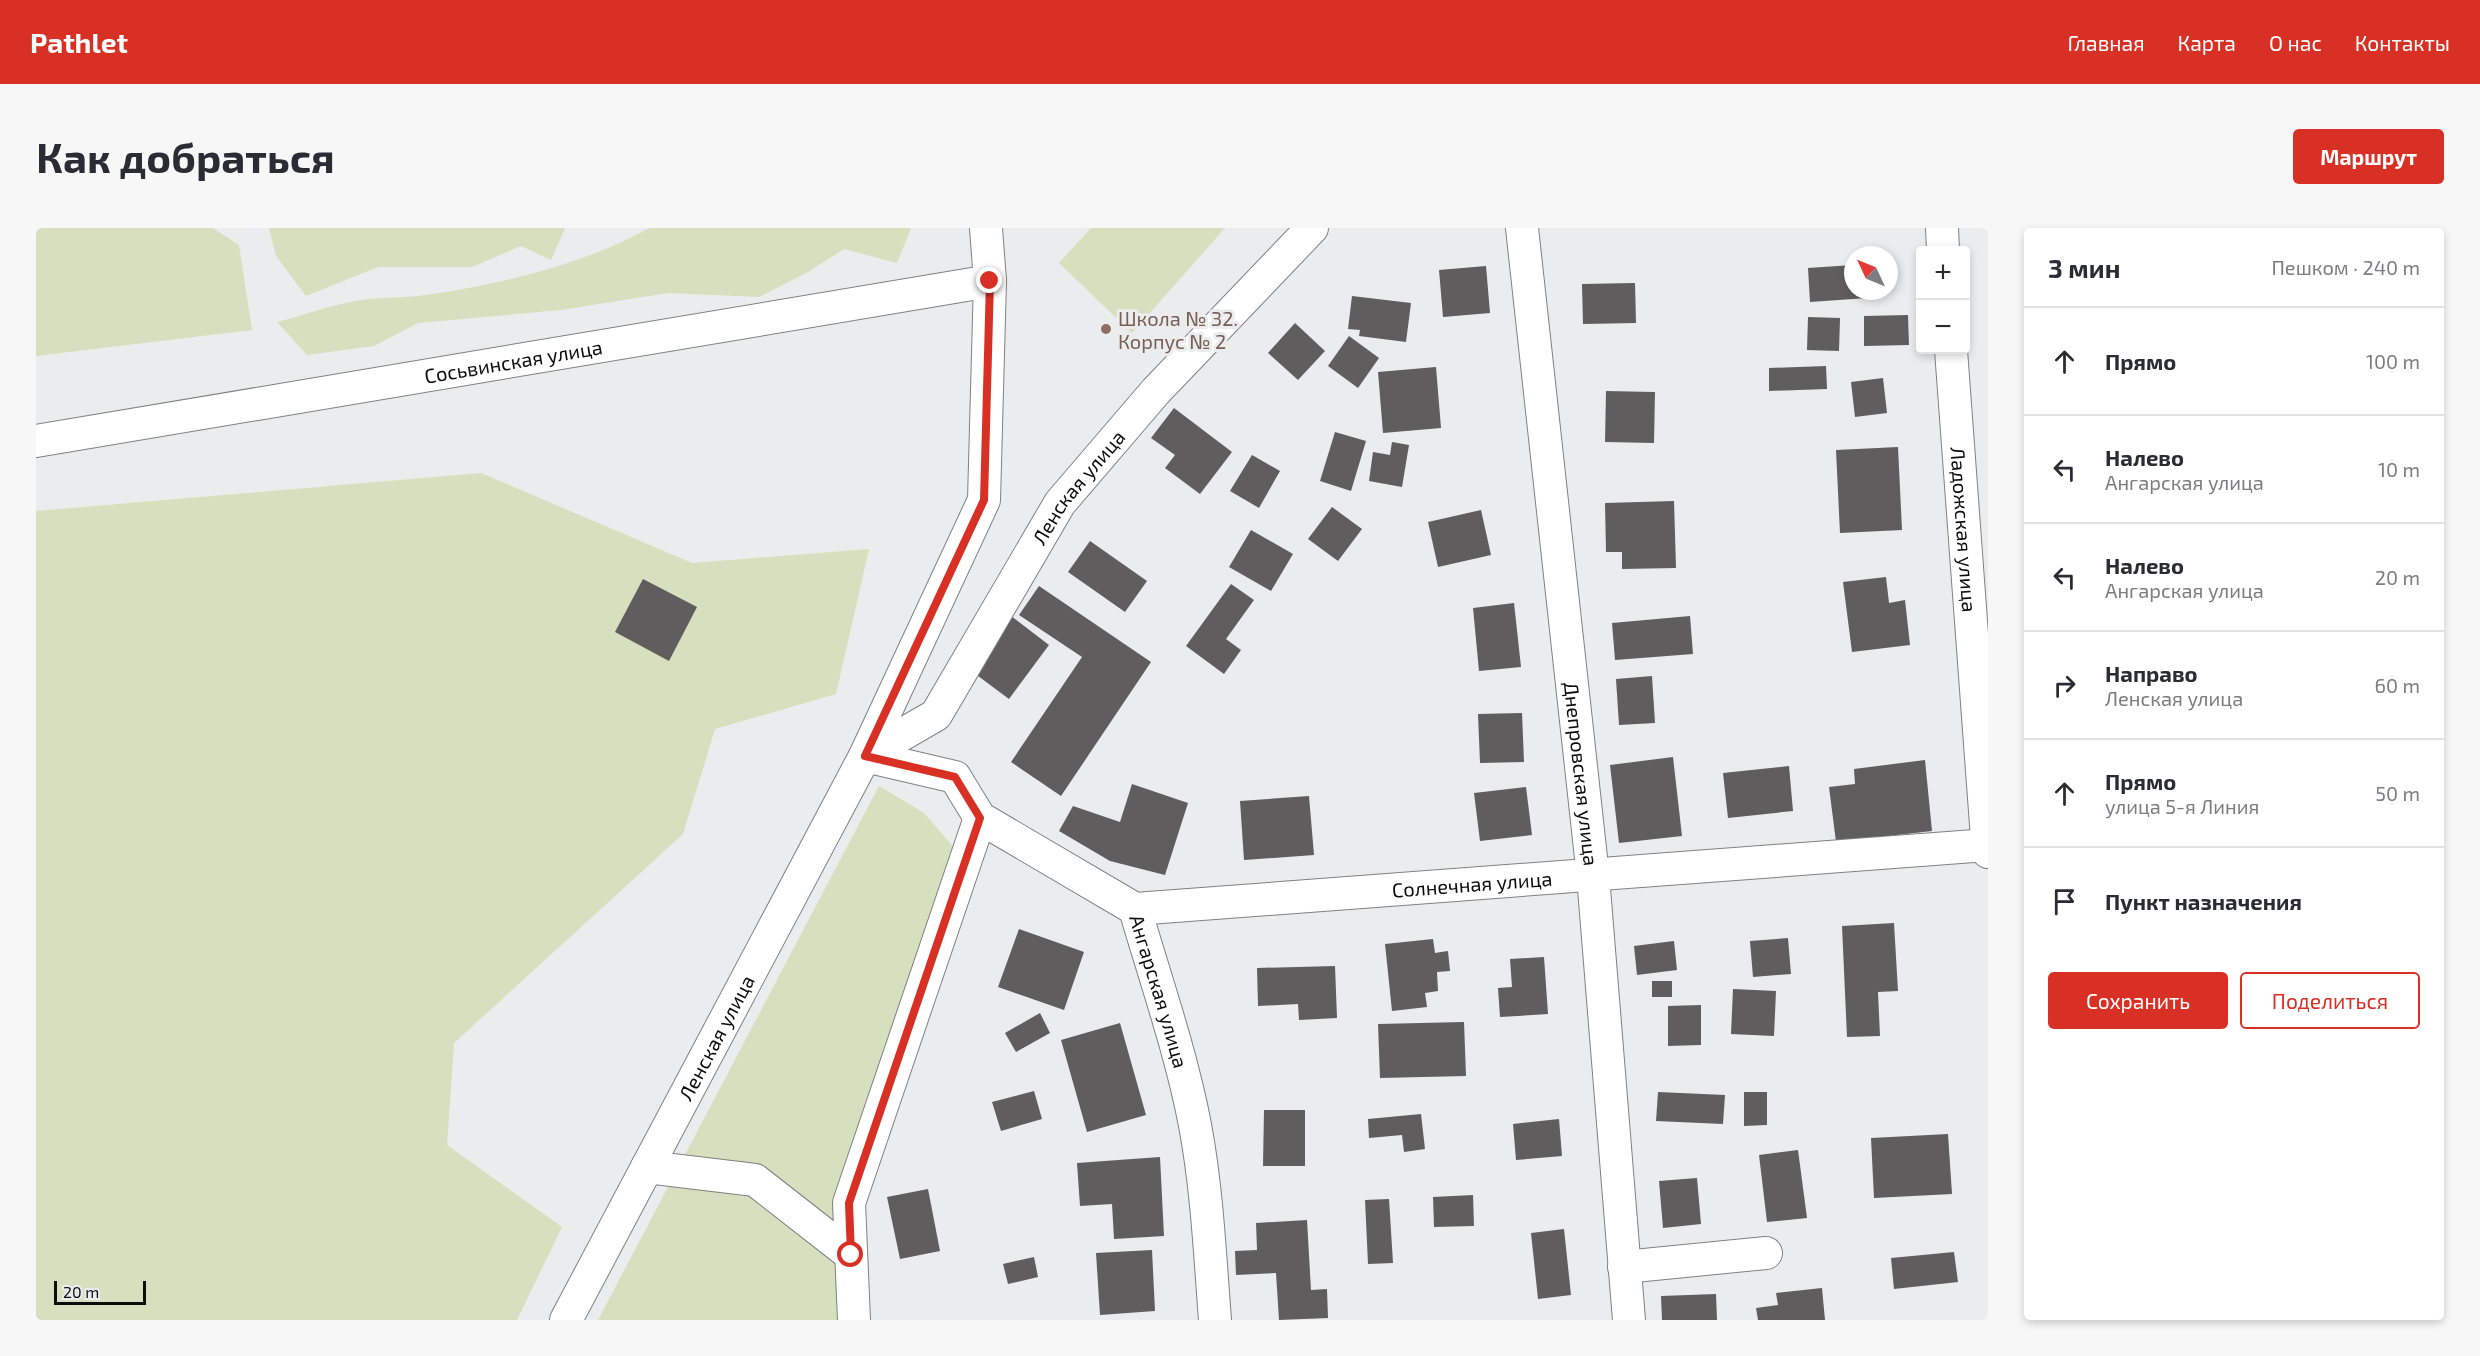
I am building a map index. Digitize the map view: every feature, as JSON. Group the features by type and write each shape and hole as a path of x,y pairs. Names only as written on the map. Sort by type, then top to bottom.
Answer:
{"street":[{"path":"986,228 990,281"},
{"name":"Ленская улица","path":"865,756 936,715 1060,503 1156,391 1312,228"},
{"name":"Днепровская улица","path":"1522,228 1593,876 1629,1320"},
{"path":"1942,228 1943,246"},
{"name":"Сосьвинская улица","path":"36,441 990,281"},
{"name":"Ленская улица","path":"566,1320 865,756 984,500 990,281"},
{"name":"Ладожская улица","path":"1951,354 1982,687 1988,852"},
{"name":"Ангарская улица","path":"865,756 955,777 980,818 1136,909 1178,1054 1195,1124 1203,1177 1215,1320"},
{"path":"854,1320 849,1203 980,818"},
{"name":"Солнечная улица","path":"1136,909 1593,876 1988,844"},
{"path":"647,1167 755,1180 851,1255"},
{"path":"1624,1267 1766,1253"}],"green space":[{"path":"36,228 213,228 239,245 252,330 36,356"},
{"path":"269,228 565,228 551,260 521,246 472,267 378,267 306,296 276,256"},
{"path":"649,228 911,228 897,263 844,249 808,272 759,297 668,293 561,310 418,323 374,346 307,355 277,322 351,302 426,295 511,279 598,252"},
{"path":"1091,228 1225,228 1132,333 1059,263"},
{"path":"481,473 692,563 869,549 836,694 715,729 683,834 454,1043 447,1145 562,1227 517,1320 36,1320 36,511"},
{"path":"879,786 924,813 957,851 839,1215 841,1320 598,1320"}],"building":[{"path":"1486,266 1490,313 1443,317 1439,270"},
{"path":"1844,266 1844,300 1810,302 1808,268"},
{"path":"1635,283 1636,323 1583,324 1582,284"},
{"path":"1352,296 1411,303 1406,342 1359,336 1360,330 1348,329"},
{"path":"1908,315 1909,345 1864,346 1864,316"},
{"path":"1808,317 1840,318 1839,351 1807,350"},
{"path":"1295,323 1325,351 1298,380 1268,353"},
{"path":"1349,336 1379,358 1358,388 1328,366"},
{"path":"1826,366 1827,389 1769,391 1769,368"},
{"path":"1436,367 1441,428 1383,433 1378,372"},
{"path":"1883,378 1887,413 1855,417 1851,382"},
{"path":"1606,391 1655,392 1654,443 1605,442"},
{"path":"1174,408 1232,452 1200,494 1165,468 1175,455 1151,438"},
{"path":"1335,432 1366,441 1351,491 1320,481"},
{"path":"1392,442 1409,445 1402,487 1369,481 1373,452 1390,455"},
{"path":"1898,447 1902,530 1840,533 1836,450"},
{"path":"1252,455 1280,471 1259,508 1230,491"},
{"path":"1674,501 1676,568 1622,569 1622,552 1606,552 1605,503"},
{"path":"1332,507 1362,529 1338,561 1308,539"},
{"path":"1481,510 1491,555 1438,567 1428,522"},
{"path":"1251,530 1293,554 1271,591 1229,567"},
{"path":"1090,541 1147,581 1125,612 1068,572"},
{"path":"1886,577 1889,603 1905,600 1910,645 1852,652 1843,582"},
{"path":"643,579 697,607 669,661 615,632"},
{"path":"1231,584 1254,600 1226,639 1241,650 1224,674 1186,646"},
{"path":"1039,586 1151,662 1061,796 1011,762 1082,657 1019,615"},
{"path":"1514,603 1521,667 1479,671 1473,608"},
{"path":"1011,616 1049,645 1009,699 970,670"},
{"path":"1690,616 1693,654 1615,660 1612,623"},
{"path":"1652,676 1655,723 1619,725 1616,679"},
{"path":"1522,713 1524,762 1480,763 1478,714"},
{"path":"1673,757 1682,836 1619,843 1610,765"},
{"path":"1925,760 1932,831 1836,842 1829,787 1855,784 1854,769"},
{"path":"1789,766 1793,811 1728,818 1723,773"},
{"path":"1132,784 1188,803 1165,875 1110,861 1059,831 1073,806 1120,822"},
{"path":"1526,787 1532,835 1480,841 1474,793"},
{"path":"1309,796 1314,855 1244,860 1240,801"},
{"path":"1894,923 1898,991 1878,992 1880,1036 1847,1037 1842,926"},
{"path":"1019,929 1084,952 1064,1010 998,987"},
{"path":"1788,938 1791,974 1753,977 1750,941"},
{"path":"1433,939 1435,953 1448,951 1450,971 1437,972 1438,991 1425,993 1427,1007 1392,1011 1385,944"},
{"path":"1674,941 1677,970 1637,975 1634,946"},
{"path":"1544,957 1548,1014 1500,1017 1498,988 1512,987 1510,959"},
{"path":"1335,966 1337,1018 1299,1020 1298,1004 1258,1006 1257,968"},
{"path":"1652,981 1672,981 1672,997 1652,997"},
{"path":"1733,989 1776,991 1774,1036 1731,1034"},
{"path":"1701,1005 1701,1045 1668,1046 1668,1006"},
{"path":"1040,1013 1050,1033 1016,1052 1005,1033"},
{"path":"1464,1022 1466,1076 1380,1078 1378,1024"},
{"path":"1120,1023 1146,1115 1087,1132 1061,1040"},
{"path":"1034,1091 1042,1119 1001,1131 992,1102"},
{"path":"1658,1092 1725,1095 1723,1124 1656,1121"},
{"path":"1744,1092 1767,1092 1767,1125 1744,1126"},
{"path":"1264,1110 1305,1110 1305,1166 1263,1166"},
{"path":"1421,1114 1425,1149 1404,1152 1402,1135 1369,1138 1368,1119"},
{"path":"1559,1119 1562,1156 1516,1160 1513,1124"},
{"path":"1948,1134 1952,1194 1874,1198 1871,1138"},
{"path":"1798,1150 1807,1218 1767,1222 1759,1155"},
{"path":"1160,1157 1164,1236 1114,1239 1112,1204 1080,1206 1077,1163"},
{"path":"1697,1178 1701,1224 1663,1228 1659,1181"},
{"path":"928,1189 940,1251 900,1259 887,1197"},
{"path":"1473,1195 1474,1226 1434,1227 1433,1197"},
{"path":"1389,1199 1393,1263 1368,1264 1365,1200"},
{"path":"1307,1220 1311,1290 1327,1289 1328,1318 1279,1320 1276,1273 1236,1275 1235,1251 1257,1250 1256,1223"},
{"path":"1564,1229 1571,1295 1538,1299 1531,1233"},
{"path":"1152,1250 1155,1311 1100,1315 1096,1253"},
{"path":"1954,1252 1958,1282 1894,1289 1891,1258"},
{"path":"1034,1257 1038,1277 1008,1284 1003,1264"},
{"path":"1822,1288 1825,1320 1758,1320 1756,1308 1778,1305 1776,1293"},
{"path":"1716,1294 1717,1320 1662,1320 1661,1296"}],"place":[{"name":"Школа № 32. Корпус № 2","path":"1106,329"}],"route":[{"path":"851,1255 849,1203 980,818 955,777 865,756 984,500 990,281"}]}
